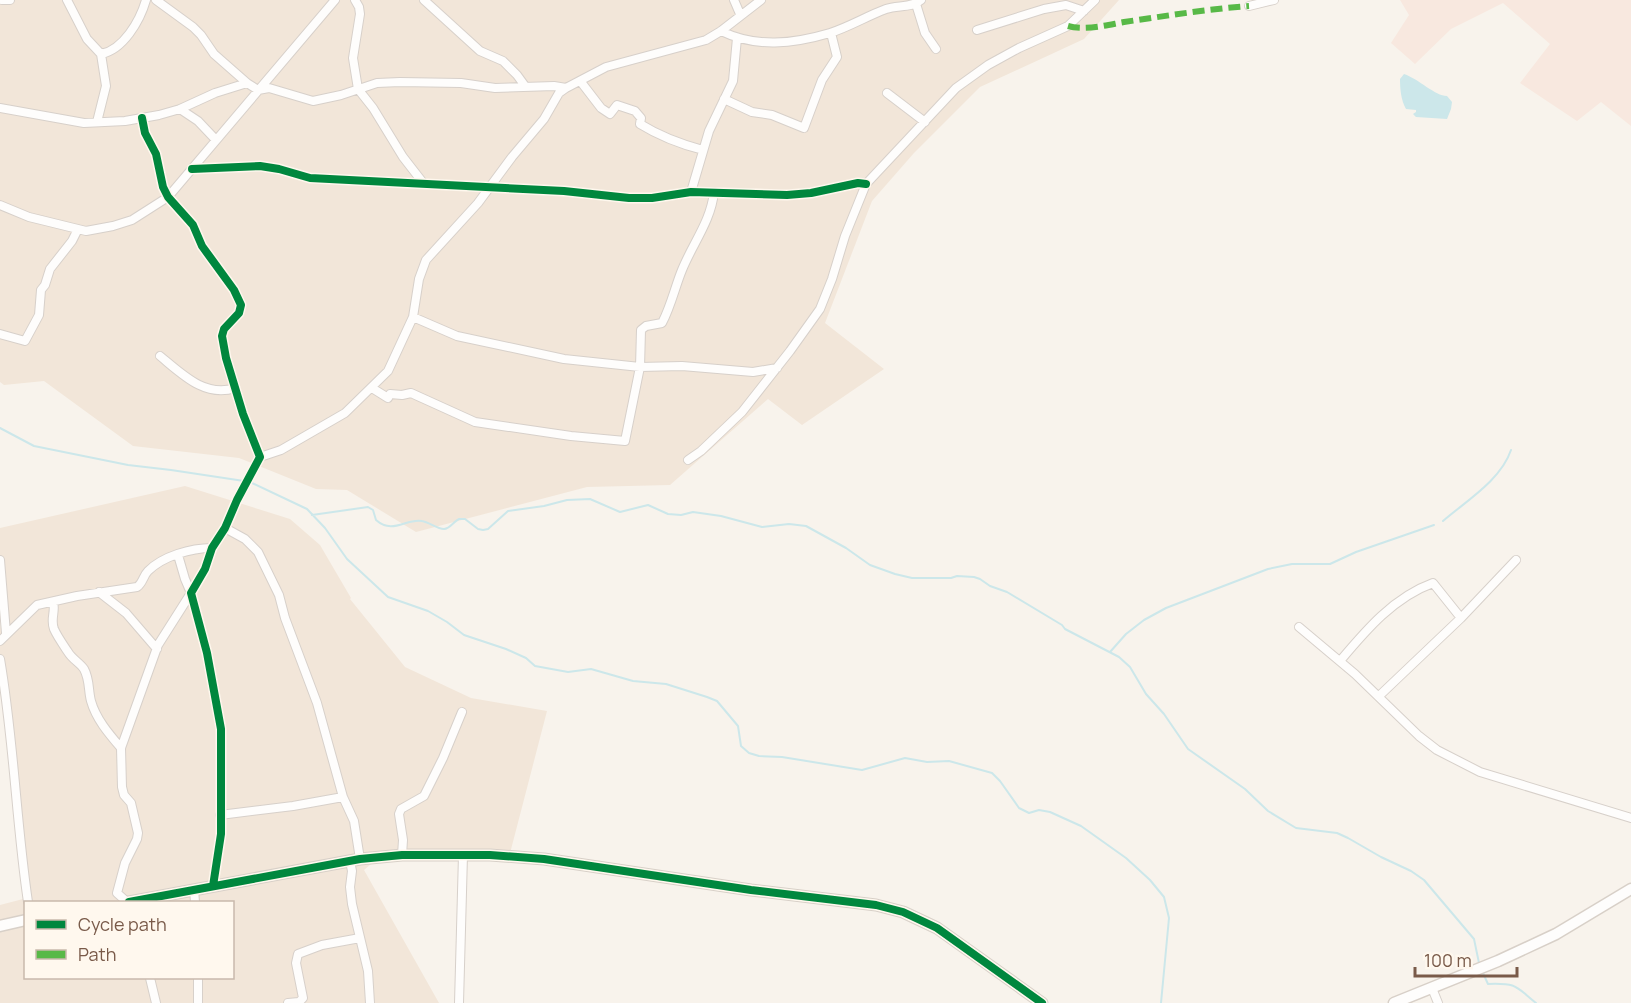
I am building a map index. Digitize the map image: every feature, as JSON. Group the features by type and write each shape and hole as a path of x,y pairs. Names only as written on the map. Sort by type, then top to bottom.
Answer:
{"street":[{"path":"2,0 10,0"},
{"path":"67,0 87,39 100,54 106,86 97,122"},
{"path":"100,54 116,49 137,21 146,0"},
{"path":"156,0 201,34 214,54 247,84 258,90 269,88 313,101 377,83 461,82 495,88 525,86 566,88"},
{"path":"0,205 29,217 86,231 132,220 168,197 335,0"},
{"path":"355,0 360,14 354,45 354,66 358,89 373,108 403,158 424,184"},
{"path":"424,0 480,51 503,61 525,86"},
{"path":"734,0 740,14"},
{"path":"126,901 117,893 125,863 137,839 137,826 131,803 124,795 122,787 121,748 157,649 205,569 212,548 225,528 260,457 280,450 345,413 387,371 414,317 419,279 426,260 470,212 544,119 559,93 606,67 706,40 761,0"},
{"path":"688,460 701,451 742,412 807,327 827,295 845,236 866,184 957,88 988,64 1068,26 1095,0"},
{"path":"1249,6 1274,0"},
{"path":"721,31 737,39 777,43 831,33 893,7 918,2 925,33 936,49"},
{"path":"977,30 1065,3 1084,11"},
{"path":"724,99 752,112 772,116 804,128 822,80 837,57 831,33"},
{"path":"691,192 714,117 733,81 737,39"},
{"path":"581,82 601,108 609,114 617,105 635,111 641,118 640,124 659,135 678,144 703,150"},
{"path":"0,108 84,123 142,118 180,109 215,93 247,84"},
{"path":"887,93 926,122"},
{"path":"180,109 198,121 216,140"},
{"path":"142,118 145,133 156,154 163,187 168,197 193,225 202,246 234,290 241,305 239,312 224,329 222,336 226,358 243,414 260,457"},
{"path":"192,169 260,166 310,178 489,187 629,198 652,198 691,192 787,195 811,193 858,183 866,184"},
{"path":"372,388 388,398 390,394 411,393 475,422 571,436 586,435 625,441 640,367 641,330 646,326 663,323 682,269 703,230 713,202 714,192"},
{"path":"0,334 25,341 39,315 41,290 45,285 50,268 72,241 78,229"},
{"path":"414,317 457,336 564,359 640,367 682,366 753,372 777,368"},
{"path":"160,356 203,388 224,392 235,388"},
{"path":"225,528 244,539 258,552 279,595 285,618 317,703 343,797 354,821 355,860 352,871 352,904 368,971 370,1003"},
{"path":"0,640 37,605 99,592 137,587 141,585 147,572 161,562 178,555 212,548"},
{"path":"178,555 207,652 220,729 221,834 213,886"},
{"path":"0,560 6,633"},
{"path":"1379,696 1461,618 1516,560"},
{"path":"1340,661 1366,630 1403,598 1427,585 1433,583 1461,618"},
{"path":"99,592 126,613 157,649"},
{"path":"52,602 54,606 51,618 54,630 67,646 68,652 84,669 96,712 108,733 121,748"},
{"path":"1299,627 1379,696 1428,743 1479,772 1631,818"},
{"path":"0,660 6,692 28,901"},
{"path":"402,855 403,840 399,814 401,809 424,796 462,712"},
{"path":"220,815 276,809 343,797"},
{"path":"138,901 355,860 402,855 490,855 544,859 751,890 876,905 903,912 937,928 1042,1003"},
{"path":"459,1003 464,887 463,855"},
{"path":"1394,1003 1479,969 1556,934 1631,889"},
{"path":"194,890 195,901"},
{"path":"0,926 24,920"},
{"path":"288,1003 299,1002 303,998 296,963 298,954 322,945 360,938"},
{"path":"150,979 156,1003"},
{"path":"198,979 198,1003"},
{"path":"1432,988 1438,1003"}],"shaded area":[{"path":"0,0 1119,0 1084,39 980,87 914,153 872,201 825,323 884,369 802,425 768,399 670,485 587,487 416,532 347,490 316,489 239,458 133,446 44,381 4,385 0,382"},
{"path":"1400,0 1631,0 1631,126 1601,102 1577,121 1520,83 1550,44 1503,3 1451,29 1415,64 1391,43 1409,15"},
{"path":"185,486 290,519 320,545 350,599 405,667 471,698 547,711 508,861 455,854 371,864 364,870 439,1003 0,1003 0,905 23,899 0,669 2,618 0,528"}],"water":[{"path":"1404,74 1437,93 1447,96 1452,102 1447,119 1416,117 1413,114 1416,110 1406,109 1400,87 1400,79"}],"waterway":[{"path":"0,428 34,446 128,465 244,481"},
{"path":"1443,521 1491,480 1506,461 1511,450"},
{"path":"250,482 307,509 325,528 347,559 388,597 428,611 464,635 506,649 526,658 535,666 568,672 591,669 633,681 666,684 717,701 738,726 741,746 749,753 862,770 905,758 927,762 949,761 992,773 1019,808 1029,813 1039,810 1050,812 1081,826 1126,858 1150,880 1164,897 1169,918 1161,1003"},
{"path":"312,515 368,507 373,510 376,520 388,526 422,521 444,529 459,519 465,519 483,530 488,529 508,511 567,500 590,499 620,512 648,505 668,514 681,515 693,512 721,516 762,527 789,524 806,526 846,548 870,565 895,574 912,578 957,576 980,579 990,586 1007,592 1065,629 1119,657 1130,667 1146,694 1164,714 1188,749 1245,789 1268,811 1296,828 1337,833 1424,880 1474,939 1479,963"},
{"path":"1110,652 1126,634 1144,620 1166,608 1268,569 1292,564 1330,564 1356,552 1434,525"},
{"path":"1482,971 1488,984 1511,985 1536,1003"}],"marked path":[{"path":"1068,26 1096,27 1249,6"}],"cycle path":[{"path":"142,118 145,133 156,154 163,187 168,197 193,225 202,246 234,290 241,305 239,313 224,329 222,336 226,358 243,414 260,457 191,593 207,653 221,729 221,834 213,886"},
{"path":"192,169 260,166 310,178 564,191 629,198 652,198 691,192 787,195 811,193 858,183 866,184"},
{"path":"134,901 360,859 402,855 490,855 544,859 751,890 876,905 903,912 937,928 1042,1003"}]}
